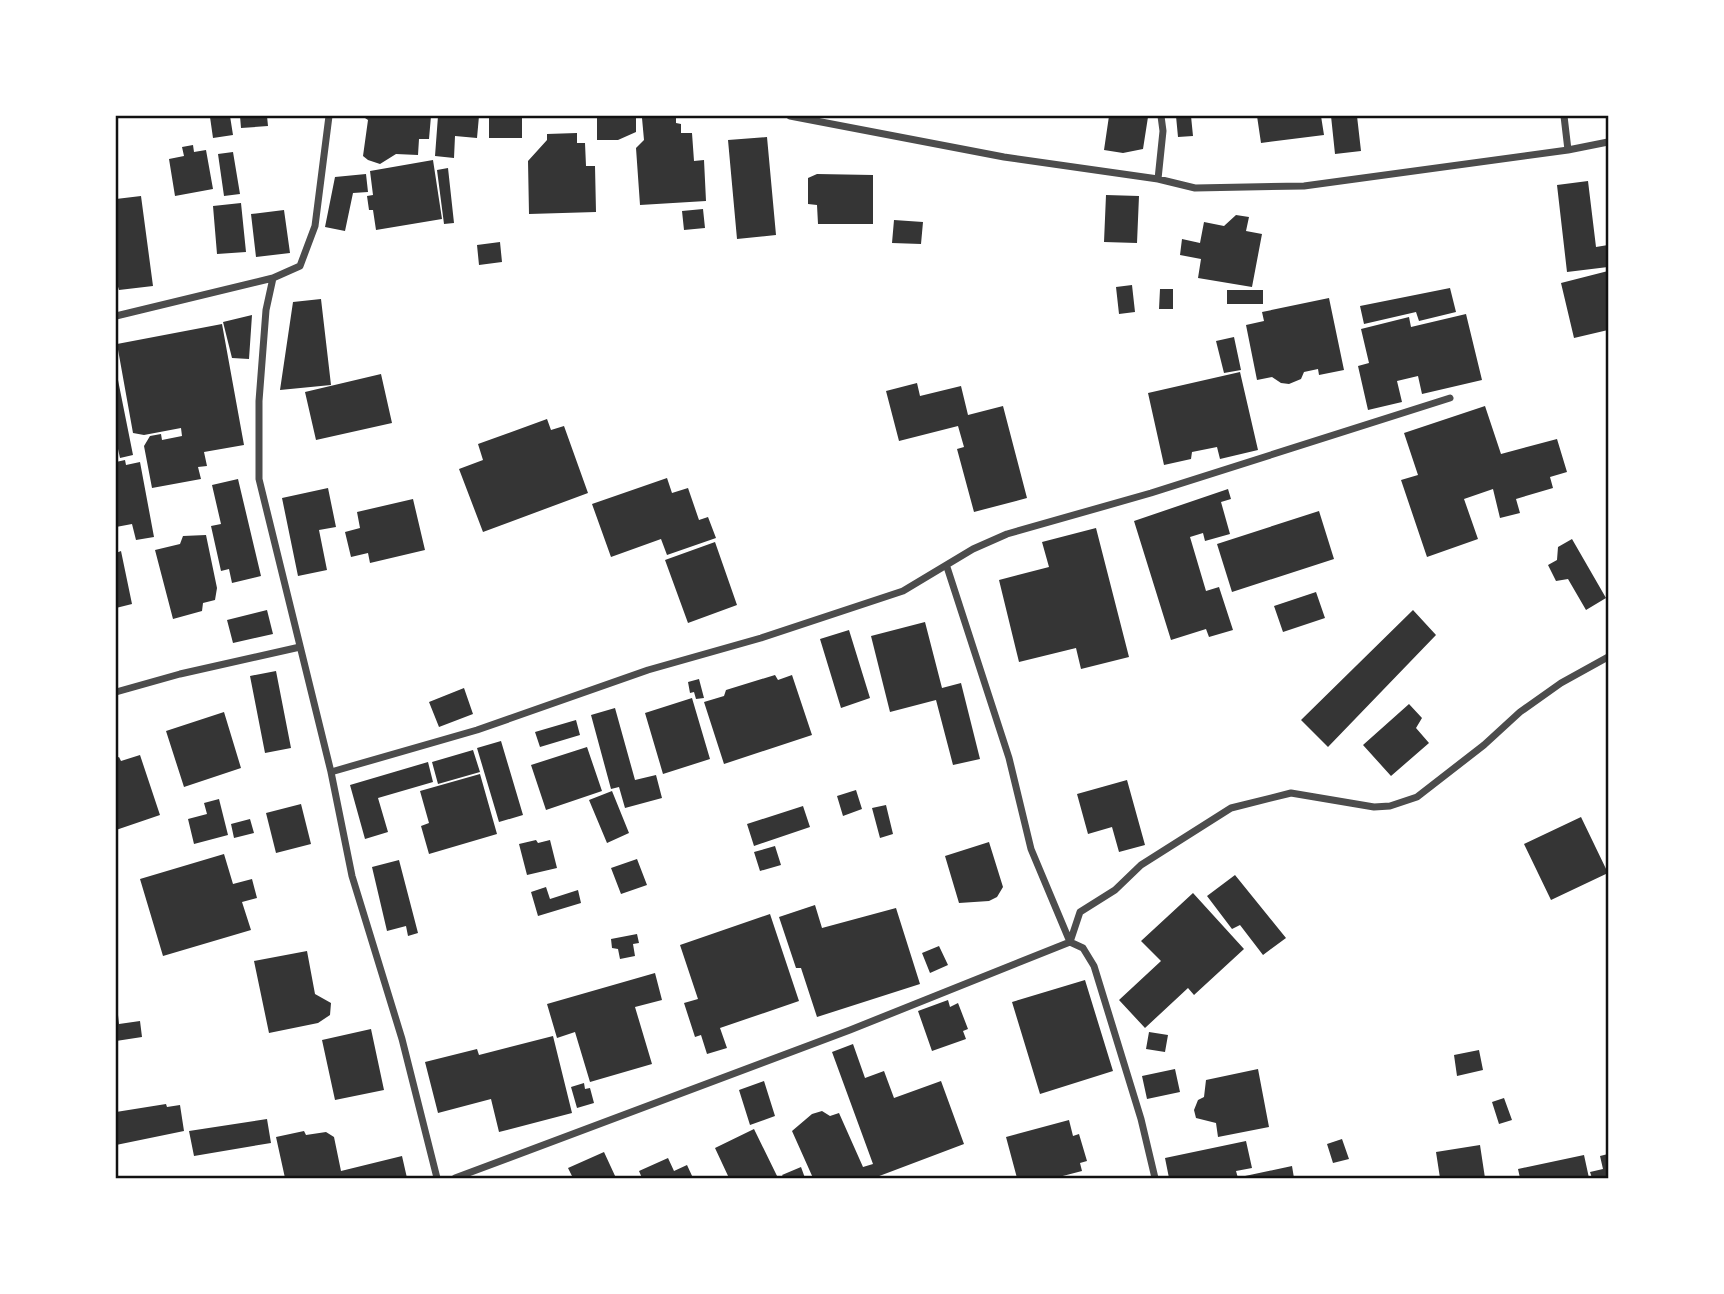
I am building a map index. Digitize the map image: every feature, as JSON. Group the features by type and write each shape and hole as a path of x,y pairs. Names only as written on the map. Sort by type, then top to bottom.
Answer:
{"street":[{"path":"116,316 273,278 300,267 315,226 329,116"},
{"path":"790,116 1004,157 1158,179 1195,188 1304,186 1568,150 1608,142"},
{"path":"1158,179 1161,116"},
{"path":"1564,116 1568,150"},
{"path":"273,278 267,310 259,401 259,479 331,772 352,876 402,1039 437,1178"},
{"path":"331,772 453,738 648,670 761,638 903,590 973,549 1007,534 1163,489 1450,398"},
{"path":"947,566 1009,758 1031,849 1070,942 1083,948 1094,966 1141,1119 1155,1178"},
{"path":"116,692 180,674 300,647"},
{"path":"455,1178 850,1030 1070,942 1080,912 1115,890 1141,865 1231,808 1291,793 1374,807 1390,806 1417,797 1484,745 1520,712 1561,683 1608,657"}],"building":[{"path":"230,116 233,135 213,138 210,117"},
{"path":"240,116 267,116 268,126 241,128"},
{"path":"362,116 431,116 429,139 419,139 418,155 396,154 380,164 368,160 363,156 368,120"},
{"path":"438,116 479,116 477,138 455,136 454,158 435,156"},
{"path":"489,116 522,116 522,138 489,138"},
{"path":"597,116 636,116 636,132 618,140 597,140"},
{"path":"676,116 676,123 681,124 681,133 692,133 694,161 704,160 706,201 640,205 636,148 644,140 642,118"},
{"path":"1109,116 1148,117 1143,149 1123,153 1104,150"},
{"path":"1176,116 1191,116 1193,136 1178,137"},
{"path":"1257,116 1321,116 1324,135 1261,143"},
{"path":"1331,116 1357,116 1361,151 1335,154"},
{"path":"577,133 577,143 585,143 586,166 595,166 596,212 529,214 528,161 547,140 547,134"},
{"path":"767,137 776,235 737,239 728,140"},
{"path":"193,145 194,152 206,150 213,189 175,196 169,159 184,156 182,147"},
{"path":"233,152 240,194 224,196 218,154"},
{"path":"433,160 442,219 376,230 373,210 369,210 367,196 373,195 370,171"},
{"path":"448,168 454,223 444,224 437,170"},
{"path":"366,174 368,192 353,193 345,231 325,227 335,177"},
{"path":"817,174 873,175 873,224 818,224 817,205 808,204 808,178"},
{"path":"1588,181 1596,247 1608,245 1608,267 1567,272 1557,185"},
{"path":"1106,195 1139,196 1137,243 1104,242"},
{"path":"141,196 153,286 119,290 116,280 116,199"},
{"path":"241,203 246,252 217,254 213,206"},
{"path":"703,209 705,228 684,230 682,211"},
{"path":"284,210 290,253 256,257 251,214"},
{"path":"1236,215 1249,217 1246,231 1262,234 1252,287 1198,278 1201,259 1180,255 1182,239 1200,243 1204,222 1224,226"},
{"path":"894,220 923,222 921,244 892,243"},
{"path":"500,242 502,262 479,265 477,245"},
{"path":"1608,271 1608,330 1574,338 1561,283"},
{"path":"1132,285 1135,312 1119,314 1116,287"},
{"path":"1450,288 1456,312 1419,321 1416,312 1364,324 1360,306"},
{"path":"1160,289 1173,289 1173,309 1159,309"},
{"path":"1227,290 1263,290 1263,304 1227,304"},
{"path":"1329,298 1344,370 1319,375 1318,369 1304,372 1301,379 1289,384 1281,383 1272,377 1257,380 1246,325 1264,321 1262,312"},
{"path":"321,299 331,385 280,390 293,302"},
{"path":"1466,314 1482,380 1422,394 1418,376 1397,381 1402,402 1368,410 1358,366 1369,363 1361,329 1409,317 1411,327"},
{"path":"252,315 249,359 232,358 223,322"},
{"path":"222,324 244,445 204,452 207,466 198,467 201,479 152,488 144,446 150,436 161,434 162,440 182,436 181,428 144,435 133,433 117,344"},
{"path":"1234,337 1241,370 1224,373 1216,341"},
{"path":"116,370 133,455 120,458 118,449 116,450"},
{"path":"1240,372 1258,450 1220,459 1217,447 1192,452 1191,459 1164,465 1148,393"},
{"path":"381,374 392,423 316,440 305,392"},
{"path":"917,383 920,396 961,386 968,415 1003,406 1027,498 974,512 957,449 964,447 958,426 899,441 886,391"},
{"path":"1485,406 1501,454 1557,439 1567,472 1550,477 1553,488 1516,499 1520,513 1500,518 1493,489 1464,499 1478,539 1427,557 1401,480 1418,475 1404,433"},
{"path":"547,419 551,430 564,426 588,493 483,532 459,469 483,460 478,444"},
{"path":"125,460 126,465 140,462 154,537 136,540 132,524 116,527 116,462"},
{"path":"667,478 672,493 688,488 699,520 708,517 716,538 667,555 661,539 611,557 592,504"},
{"path":"238,479 261,576 232,583 229,569 221,571 211,526 221,524 212,485"},
{"path":"328,488 336,527 319,530 327,570 298,576 282,498"},
{"path":"1228,489 1231,499 1221,502 1230,534 1205,541 1203,533 1190,537 1206,591 1219,587 1233,630 1209,637 1206,629 1171,640 1134,521"},
{"path":"413,499 425,550 370,563 368,553 351,557 345,532 360,528 357,512"},
{"path":"1319,511 1334,559 1232,592 1217,544"},
{"path":"1096,528 1129,657 1081,669 1076,648 1019,662 999,580 1049,567 1042,542"},
{"path":"206,535 217,588 215,600 203,603 202,611 173,619 155,550 180,544 183,536"},
{"path":"1572,539 1606,598 1586,610 1568,579 1556,581 1548,565 1557,560 1558,547"},
{"path":"715,542 737,605 688,623 665,560"},
{"path":"121,551 132,604 116,608 116,553"},
{"path":"1316,592 1325,618 1283,632 1274,606"},
{"path":"267,610 273,634 233,643 227,620"},
{"path":"1413,610 1436,635 1328,747 1301,720"},
{"path":"925,622 942,688 961,683 980,759 953,765 936,700 890,712 871,636"},
{"path":"849,630 870,698 841,708 820,639"},
{"path":"276,671 291,748 265,753 250,676"},
{"path":"775,675 778,680 792,675 812,735 724,764 704,702 724,696 726,690"},
{"path":"699,679 704,698 696,699 694,692 690,693 688,682"},
{"path":"464,688 473,714 439,727 429,702"},
{"path":"692,698 710,759 663,774 645,713"},
{"path":"1409,704 1422,718 1416,728 1429,743 1391,776 1363,745"},
{"path":"615,708 635,780 656,775 662,798 625,808 619,787 611,789 591,715"},
{"path":"224,712 241,768 184,787 166,731"},
{"path":"576,720 580,735 540,747 535,732"},
{"path":"501,741 523,815 499,822 477,748"},
{"path":"587,747 602,791 546,810 531,765"},
{"path":"473,750 480,772 438,784 432,762"},
{"path":"140,755 160,815 116,830 116,758 119,757 121,761"},
{"path":"428,762 433,782 378,798 388,832 365,839 350,785"},
{"path":"480,774 497,834 429,854 421,826 429,823 420,791"},
{"path":"1127,780 1145,845 1119,852 1112,827 1088,834 1077,794"},
{"path":"856,790 862,809 843,816 837,796"},
{"path":"612,791 629,833 607,843 589,800"},
{"path":"219,799 228,835 194,844 188,819 207,814 204,803"},
{"path":"301,804 311,844 276,853 266,813"},
{"path":"886,805 893,834 880,838 872,808"},
{"path":"803,806 810,827 754,846 747,824"},
{"path":"1581,817 1608,873 1551,900 1524,844"},
{"path":"250,819 254,833 234,838 231,824"},
{"path":"536,840 538,843 550,840 557,868 527,875 519,844"},
{"path":"989,842 1003,887 997,897 989,901 959,903 945,856"},
{"path":"775,846 781,865 760,871 754,852"},
{"path":"224,854 233,884 252,879 257,898 242,902 251,930 163,956 140,879"},
{"path":"637,859 647,885 621,894 611,868"},
{"path":"399,860 418,933 408,936 406,926 387,931 372,867"},
{"path":"1235,875 1286,938 1263,955 1240,925 1232,929 1207,896"},
{"path":"546,887 550,899 578,890 581,903 538,916 531,892"},
{"path":"1193,893 1244,949 1194,995 1188,988 1145,1028 1119,1000 1161,961 1141,941"},
{"path":"815,905 822,928 896,908 920,984 817,1017 801,968 796,968 779,917"},
{"path":"770,914 799,1001 720,1028 727,1048 707,1054 701,1035 695,1037 684,1003 698,999 680,945"},
{"path":"637,934 639,943 633,944 635,956 620,959 618,949 612,948 611,939"},
{"path":"939,946 948,965 930,973 922,953"},
{"path":"307,951 315,994 331,1003 330,1015 318,1023 269,1033 254,961"},
{"path":"655,973 662,1000 635,1007 652,1064 590,1082 575,1032 557,1038 547,1004"},
{"path":"1085,980 1113,1071 1040,1094 1012,1002"},
{"path":"948,1000 950,1007 958,1003 968,1029 963,1031 966,1039 932,1051 918,1011"},
{"path":"118,1015 119,1024 140,1021 142,1037 116,1041"},
{"path":"371,1029 384,1090 335,1100 322,1040"},
{"path":"1149,1032 1168,1035 1165,1052 1146,1049"},
{"path":"553,1036 572,1113 499,1132 491,1099 438,1113 425,1062 477,1049 479,1055"},
{"path":"853,1044 865,1078 884,1071 894,1098 941,1081 964,1144 874,1178 813,1178 792,1131 812,1114 822,1111 830,1116 839,1113 863,1167 873,1164 832,1052"},
{"path":"1479,1050 1483,1070 1457,1076 1454,1055"},
{"path":"1175,1069 1180,1092 1147,1099 1142,1076"},
{"path":"1258,1069 1269,1127 1218,1137 1216,1123 1196,1118 1194,1110 1198,1100 1204,1097 1206,1080"},
{"path":"764,1081 775,1116 750,1125 739,1090"},
{"path":"584,1083 585,1089 590,1088 594,1103 577,1108 571,1087"},
{"path":"1504,1098 1512,1120 1499,1124 1492,1102"},
{"path":"166,1104 167,1107 180,1105 184,1131 116,1145 116,1112"},
{"path":"267,1119 271,1143 194,1156 189,1131"},
{"path":"1069,1120 1073,1136 1079,1134 1087,1161 1080,1163 1082,1171 1055,1178 1017,1178 1006,1137"},
{"path":"754,1129 778,1178 729,1178 715,1148"},
{"path":"304,1131 306,1135 326,1132 334,1137 341,1171 402,1156 407,1178 285,1178 276,1137"},
{"path":"1342,1139 1349,1159 1333,1163 1327,1144"},
{"path":"1246,1141 1252,1168 1236,1171 1238,1178 1169,1178 1165,1158"},
{"path":"1480,1145 1485,1178 1440,1178 1436,1152"},
{"path":"604,1152 616,1178 573,1178 568,1168"},
{"path":"1608,1154 1608,1178 1592,1178 1590,1172 1603,1169 1600,1156"},
{"path":"1584,1155 1589,1178 1520,1178 1518,1169"},
{"path":"668,1158 674,1171 687,1165 693,1178 642,1178 639,1171"},
{"path":"1292,1166 1294,1178 1245,1176"},
{"path":"801,1167 805,1178 784,1178 782,1175"}]}
